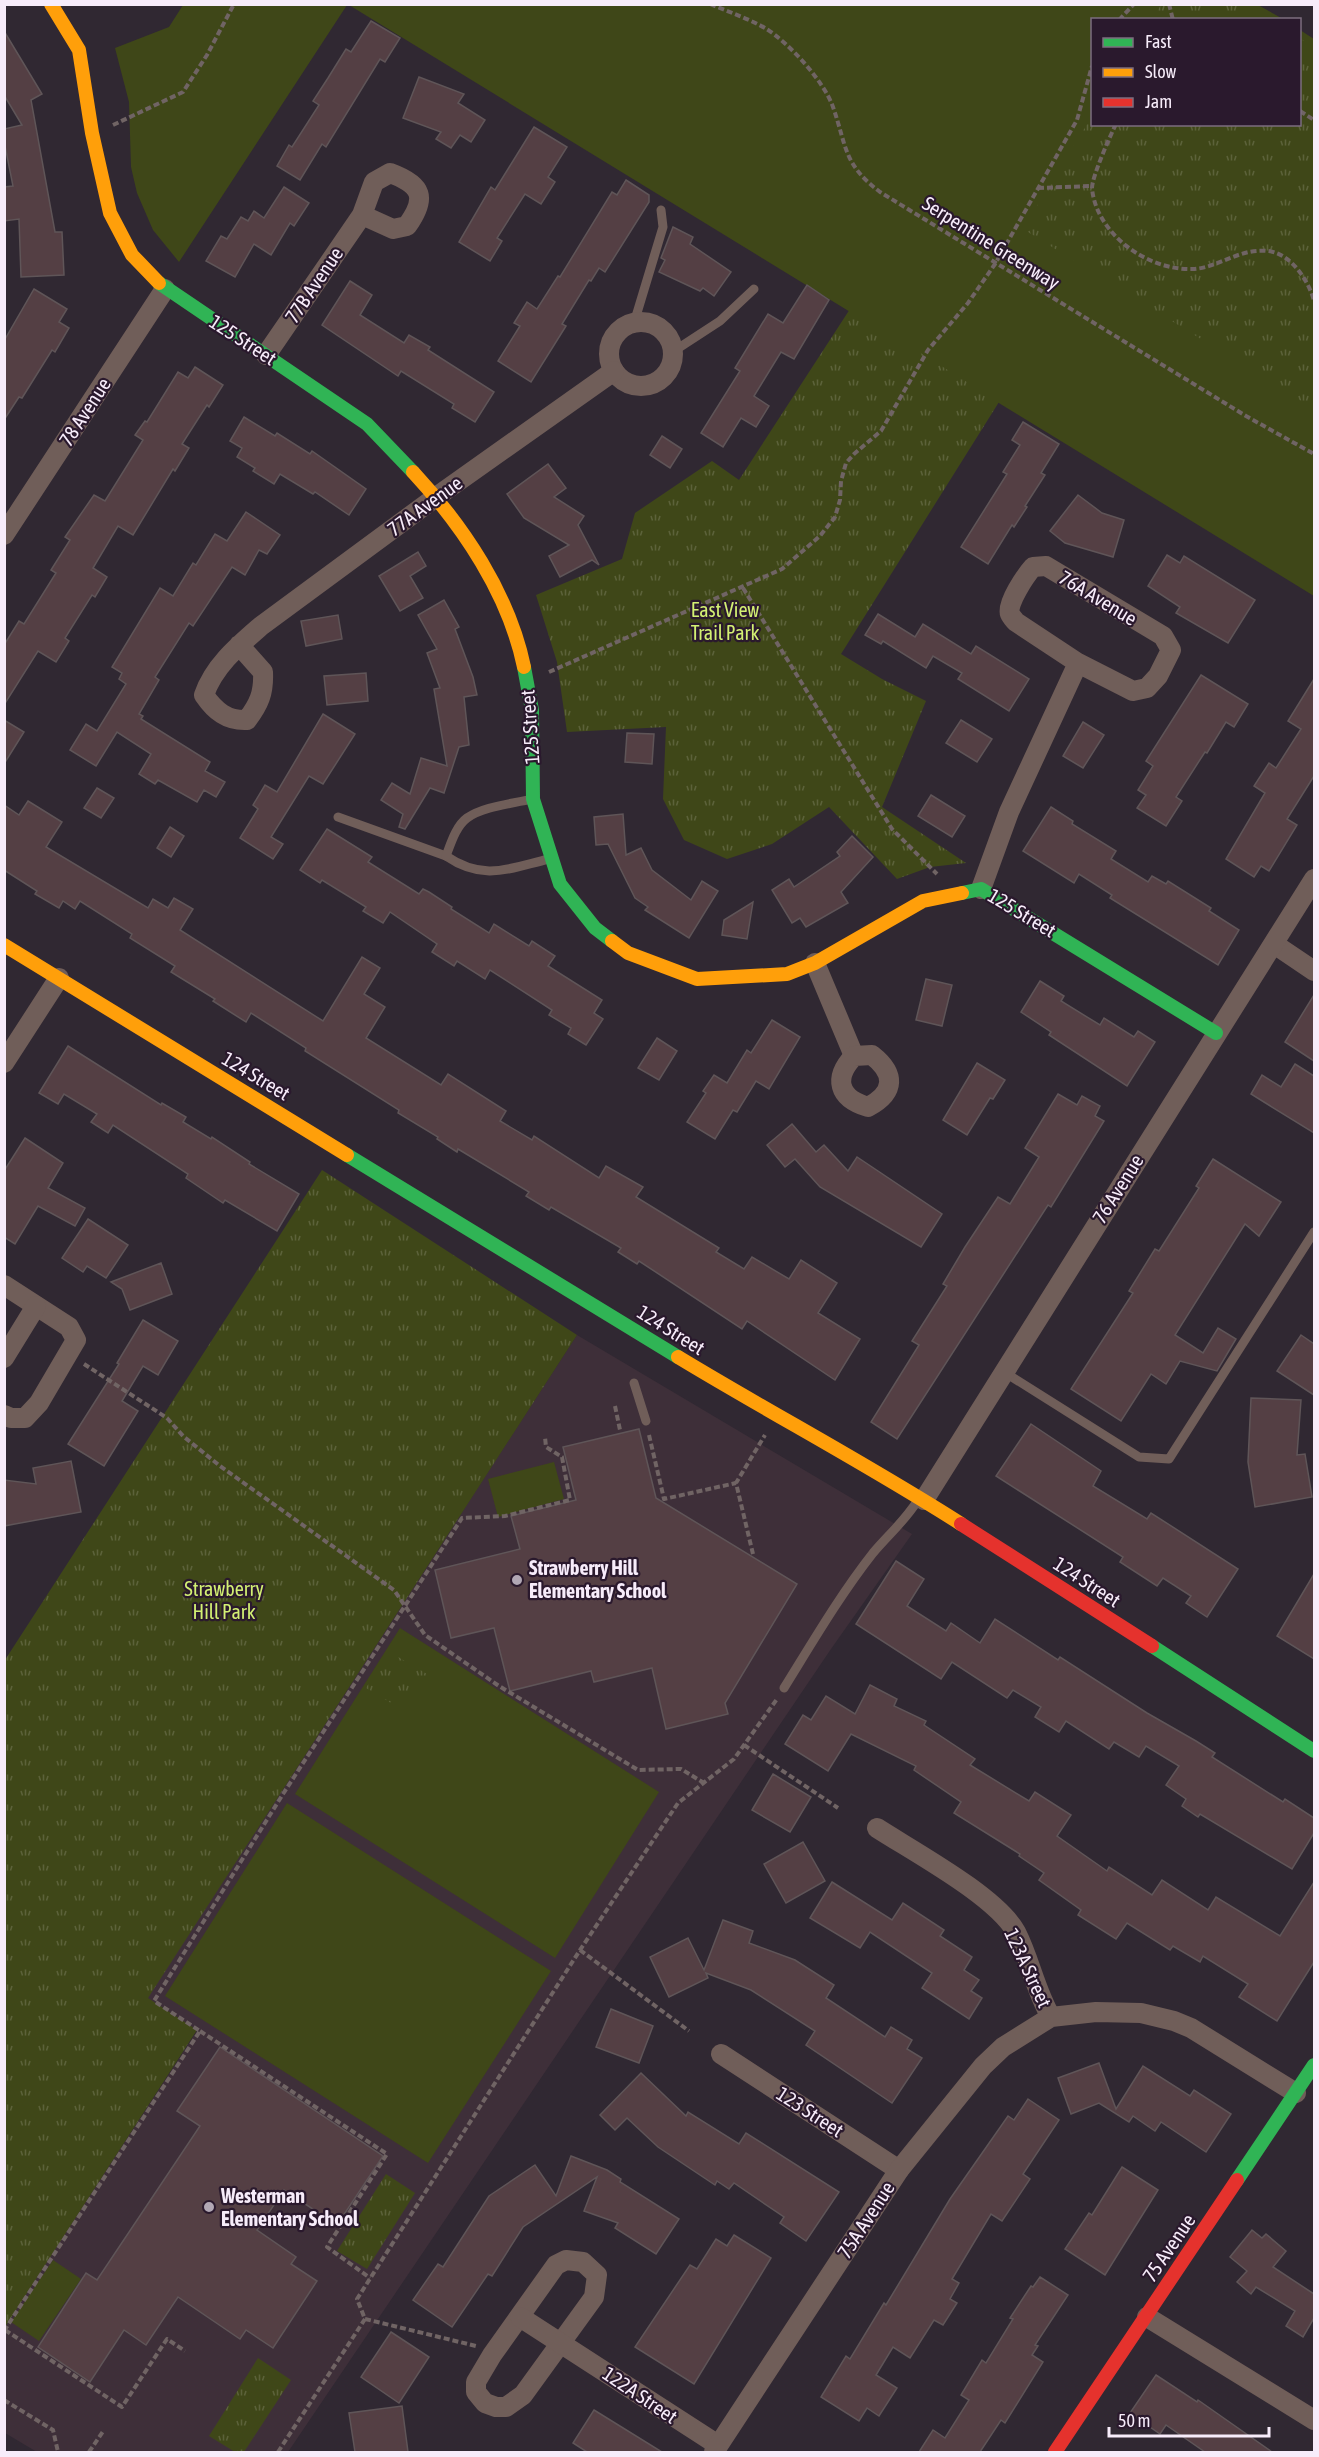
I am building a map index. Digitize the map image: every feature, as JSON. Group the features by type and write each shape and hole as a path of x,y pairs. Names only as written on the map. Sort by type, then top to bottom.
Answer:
{"street":[{"name":"125 Street","path":"51,4 79,50 92,133 110,213 132,255 165,289 367,424 436,497 487,570 519,644 532,710 533,799 560,884 595,928 628,953 697,979 787,974 815,963 923,901 981,889 1216,1033"},
{"name":"77B Avenue","path":"266,355 362,215"},
{"name":"78 Avenue","path":"4,535 165,289"},
{"path":"645,322 664,331 674,351 669,371 661,380 652,385 641,387 630,385 614,371 610,362 612,342 624,327 634,323 645,322"},
{"name":"77A Avenue","path":"239,645 436,497 614,371"},
{"name":"76A Avenue","path":"1046,566 1163,636 1171,650 1158,676 1147,688 1133,691 1078,663 1016,622 1010,615 1010,605 1027,573 1033,567 1046,566"},
{"path":"981,889 1009,812 1078,663"},
{"name":"76 Avenue","path":"922,1499 1314,879"},
{"path":"1274,944 1314,971"},
{"name":"124 Street","path":"4,945 753,1403 922,1499 1314,1751"},
{"path":"815,963 854,1056"},
{"path":"4,1063 59,978"},
{"path":"4,1285 69,1327 76,1340 39,1403 25,1418 11,1418 4,1415"},
{"path":"4,1358 36,1306"},
{"name":"123A Street","path":"877,1828 992,1903 1015,1932 1042,2002 1051,2017 1096,2012 1141,2013 1174,2021 1191,2028 1296,2093"},
{"name":"75A Avenue","path":"716,2449 899,2170 983,2066 1003,2048 1051,2017"},
{"name":"123 Street","path":"721,2054 899,2170"},
{"name":"75 Avenue","path":"1055,2452 1314,2065"},
{"path":"562,2261 582,2262 597,2276 594,2297 562,2343 514,2403 506,2407 496,2407 485,2403 476,2392 476,2382 492,2355 562,2261"},
{"name":"122A Street","path":"520,2317 687,2427 716,2449"},
{"path":"1147,2317 1314,2420"}],"lane":[{"path":"634,323 663,227 661,210"},
{"path":"674,351 720,321 754,289"},
{"path":"446,856 458,829 466,818 483,811 533,799"},
{"path":"338,817 476,869 499,871 552,859"},
{"path":"1004,1372 1139,1457 1169,1460 1314,1232"},
{"path":"634,1383 646,1421"},
{"path":"784,1688 823,1625 874,1552 922,1499"}],"path":[{"path":"110,126 183,92 207,55 234,4"},
{"name":"Serpentine Greenway","path":"710,4 767,30 805,65 832,105 844,150 866,181 995,264 1246,416 1314,454"},
{"path":"1121,18 1134,4"},
{"path":"544,674 783,569 820,536 835,517 846,464 854,453 881,431 928,351 968,303 995,264 1077,120 1091,70"},
{"path":"1301,112 1314,120"},
{"path":"1115,126 1092,186 1097,213 1112,234 1140,255 1173,269 1196,269 1242,253 1269,250 1289,260 1311,288 1314,301"},
{"path":"1037,188 1092,186"},
{"path":"743,588 892,829 928,864 940,880"},
{"path":"80,1362 167,1418 183,1436 220,1466 394,1590 425,1635 500,1686 638,1770 681,1769 704,1783"},
{"path":"615,1406 620,1430"},
{"path":"646,1421 664,1499 736,1483"},
{"path":"753,1554 736,1483 765,1434"},
{"path":"370,2278 327,2247 387,2154 154,2001 283,1794 462,1518 505,1516 570,1500 562,1456 546,1447 545,1437"},
{"path":"365,2319 357,2299 580,1950 678,1803 734,1759 784,1688"},
{"path":"744,1745 838,1808"},
{"path":"580,1950 689,2031"},
{"path":"185,2351 167,2339 122,2406 5,2331 200,2031"},
{"path":"365,2319 479,2347"},
{"path":"278,2452 365,2319"},
{"path":"4,2400 53,2430 58,2452"},
{"path":"89,2452 104,2430"}],"shaded area":[{"path":"577,1335 912,1534 831,1649 288,2452 37,2452 5,2433 4,2327 197,2031 147,1998"}],"green space":[{"path":"183,5 347,5 179,262 153,230 137,193 131,167 129,102 115,48 169,27"},
{"path":"349,5 1258,5 1281,18 1091,18 1091,126 1301,126 1301,31 1314,39 1314,596"},
{"path":"1161,5 1245,5 1267,18 1153,18"},
{"path":"1301,39 1314,48 1314,409 1023,229 1091,118 1091,126 1301,126"},
{"name":"East View Trail Park","path":"850,309 999,402 841,654 882,679 926,701 882,807 966,863 930,867 897,879 829,807 772,844 727,859 684,840 663,799 666,727 567,732 557,662 536,595 622,559 635,513 712,461 739,480"},
{"name":"Strawberry Hill Park","path":"322,1170 577,1335 148,1998 197,2030 5,2327 5,1660"},
{"path":"554,1462 564,1499 498,1517 488,1479"},
{"path":"400,1628 659,1792 555,1958 295,1794"},
{"path":"388,1651 427,1674 406,1712 366,1688"},
{"path":"287,1803 551,1971 428,2163 165,1996"},
{"path":"386,2174 415,2193 367,2269 337,2251"},
{"path":"53,2260 81,2279 39,2341 11,2322"},
{"path":"258,2358 291,2380 244,2452 235,2452 209,2436"}],"building":[{"path":"371,21 400,38 385,62 380,59 326,147 322,144 300,180 277,166 289,145 292,147 319,105 313,101 346,49 351,52"},
{"path":"4,31 42,94 31,100 55,232 62,232 64,275 21,277 19,219 4,221 4,187 13,186 4,141 4,129 22,125 4,95"},
{"path":"419,77 464,94 458,103 485,120 471,142 460,135 451,148 436,139 441,132 403,118"},
{"path":"534,127 567,147 548,177 555,182 541,204 525,194 497,238 502,241 490,261 459,242 491,187 495,190"},
{"path":"626,180 649,195 649,202 605,272 599,268 591,281 589,280 562,324 566,326 531,382 498,361 520,326 514,323 527,302 537,309 558,276 560,277 612,192 617,195"},
{"path":"284,187 309,203 294,226 290,223 271,255 254,244 235,277 206,261 221,236 227,239 241,217 248,221 254,211 264,218"},
{"path":"673,227 693,237 690,244 731,272 714,296 703,288 700,291 659,272 665,260 661,258"},
{"path":"350,281 372,295 360,315 404,343 409,335 430,347 428,350 494,392 475,422 452,408 454,404 401,371 398,376 322,325"},
{"path":"807,285 829,300 794,359 781,352 754,396 769,406 756,427 741,418 723,447 701,433 740,371 735,368 768,314 783,323"},
{"path":"34,289 67,309 59,322 69,328 55,352 52,350 22,398 19,397 4,420 4,341"},
{"path":"195,367 223,385 182,444 189,448 175,471 173,469 133,535 118,526 93,568 107,577 95,597 92,595 65,638 69,641 56,662 38,651 4,705 4,645 19,621 24,624 56,573 51,570 70,540 65,537 94,495 105,501 143,440 135,435 145,421 147,422 178,372 188,378"},
{"path":"244,417 275,436 277,433 310,454 312,451 366,489 349,515 315,492 313,494 280,474 274,484 253,471 255,468 237,457 242,448 230,441"},
{"path":"1023,422 1059,444 1041,473 1045,475 1025,506 1027,507 1014,527 1012,525 988,564 961,547 1007,474 1003,472 1020,445 1012,440"},
{"path":"662,436 682,449 670,468 650,455"},
{"path":"548,464 566,488 554,497 584,516 578,525 599,565 592,560 560,577 549,556 569,545 524,518 507,494"},
{"path":"1078,495 1102,513 1124,520 1113,557 1065,543 1050,531"},
{"path":"246,512 280,535 267,554 259,550 245,575 232,567 193,626 189,623 155,677 159,680 139,714 143,716 141,719 210,762 205,771 225,782 216,797 204,790 197,802 158,780 155,784 139,774 151,754 117,732 96,766 70,750 86,724 97,731 126,684 119,679 122,673 112,667 160,588 173,596 193,563 196,565 215,534 227,541"},
{"path":"418,552 426,566 410,576 423,598 400,611 379,576"},
{"path":"1167,555 1180,563 1184,556 1255,600 1228,643 1176,613 1180,607 1148,586"},
{"path":"444,600 459,627 455,629 473,677 477,695 464,697 469,745 459,747 444,793 430,788 405,829 399,827 403,814 381,800 392,783 410,794 421,758 447,766 434,689 440,688 427,653 437,649 418,615"},
{"path":"878,614 915,637 923,624 971,654 976,646 1029,679 1009,711 958,679 962,673 933,656 926,668 883,641 881,644 865,635"},
{"path":"338,615 342,639 306,646 301,621"},
{"path":"366,673 368,701 327,705 324,676"},
{"path":"1201,675 1248,704 1234,727 1226,722 1207,753 1205,752 1176,797 1182,801 1166,826 1137,808 1146,795 1138,790 1153,766 1146,761"},
{"path":"1314,679 1314,776 1287,819 1297,825 1269,871 1261,866 1254,877 1226,859 1265,793 1254,786 1269,763 1276,768 1301,729 1288,721"},
{"path":"323,714 355,734 323,784 309,776 271,837 283,844 273,859 240,838 258,809 253,805 265,785 277,792"},
{"path":"4,720 24,732 4,764"},
{"path":"961,720 992,739 977,762 946,743"},
{"path":"1083,722 1104,735 1083,768 1063,756"},
{"path":"627,733 654,734 652,764 625,762"},
{"path":"97,788 114,798 101,818 84,808"},
{"path":"931,795 965,816 952,837 918,816"},
{"path":"28,801 62,822 46,847 148,908 153,899 168,908 174,898 193,909 180,930 323,1021 362,957 380,968 364,994 385,1007 366,1038 441,1085 448,1074 506,1111 500,1121 532,1140 534,1136 599,1178 606,1166 643,1187 636,1197 719,1248 716,1252 744,1269 752,1257 789,1279 801,1260 837,1283 818,1313 860,1339 835,1380 747,1321 742,1329 639,1261 637,1264 618,1252 621,1248 551,1207 549,1210 526,1196 529,1192 458,1149 457,1152 437,1139 438,1137 398,1113 399,1110 305,1051 306,1048 251,1013 246,1022 213,1001 215,999 171,972 175,966 130,938 132,934 80,901 75,909 63,901 59,908 35,894 37,891 4,870 4,805 19,815"},
{"path":"1051,807 1073,821 1072,824 1116,851 1111,859 1148,882 1152,876 1166,884 1168,881 1211,908 1209,911 1239,930 1218,965 1110,898 1112,895 1079,874 1074,883 1023,851"},
{"path":"623,814 626,855 641,848 652,870 691,900 702,881 718,891 689,938 645,910 648,907 635,898 608,844 596,845 594,817"},
{"path":"170,827 184,836 171,857 157,848"},
{"path":"327,829 372,857 368,862 419,894 423,889 429,892 489,933 494,924 529,946 532,941 555,956 548,966 602,1000 594,1013 603,1019 586,1045 568,1034 571,1028 549,1015 552,1010 490,970 485,979 457,961 454,966 432,952 437,944 390,912 383,923 363,911 366,907 322,880 320,883 300,870"},
{"path":"852,836 873,857 841,892 848,903 806,927 800,918 792,923 772,890 789,879 794,887 840,856 837,852"},
{"path":"753,902 747,939 722,935 724,920"},
{"path":"926,979 952,985 942,1026 916,1020"},
{"path":"1040,981 1064,996 1061,1001 1100,1025 1104,1018 1134,1037 1138,1031 1155,1042 1127,1086 1049,1035 1051,1032 1021,1012"},
{"path":"1314,995 1314,1061 1285,1042"},
{"path":"772,1020 800,1037 769,1089 756,1081 737,1112 733,1110 715,1139 687,1122 706,1093 703,1091 714,1075 727,1083 747,1050 751,1053"},
{"path":"657,1038 677,1051 659,1080 638,1068"},
{"path":"68,1046 161,1105 162,1103 186,1117 183,1122 211,1139 212,1137 250,1162 249,1164 299,1194 277,1231 225,1200 223,1203 186,1178 188,1174 113,1125 108,1133 91,1122 97,1114 64,1094 58,1104 39,1093"},
{"path":"977,1063 1005,1080 993,1099 990,1098 967,1135 943,1120"},
{"path":"1295,1064 1314,1076 1314,1133 1251,1094 1262,1075 1281,1087"},
{"path":"1058,1094 1077,1105 1082,1096 1100,1106 1095,1116 1104,1121 1051,1207 1048,1205 897,1439 871,1422 919,1345 912,1341 947,1286 943,1284 965,1247 998,1197 1010,1204 1039,1157 1025,1148"},
{"path":"792,1124 816,1152 824,1145 848,1171 857,1157 942,1214 921,1247 820,1187 795,1159 785,1167 767,1145"},
{"path":"25,1138 63,1163 48,1188 85,1208 75,1226 38,1206 15,1244 4,1237 4,1171"},
{"path":"1213,1159 1281,1202 1259,1236 1245,1224 1175,1335 1203,1353 1218,1328 1236,1339 1217,1371 1180,1361 1166,1384 1151,1374 1121,1421 1071,1389 1133,1293 1129,1291 1155,1249 1159,1251 1199,1188 1196,1186"},
{"path":"88,1219 128,1245 106,1278 87,1266 83,1272 62,1258"},
{"path":"161,1263 172,1294 130,1310 122,1289 111,1282"},
{"path":"143,1320 178,1341 158,1375 143,1366 122,1401 138,1411 104,1466 68,1444 119,1364 117,1363"},
{"path":"1301,1335 1314,1344 1314,1395 1277,1371"},
{"path":"1251,1398 1301,1400 1297,1455 1305,1454 1312,1497 1255,1507 1248,1462"},
{"path":"1031,1424 1101,1471 1093,1486 1147,1519 1151,1513 1238,1569 1207,1617 1186,1603 1191,1596 1163,1578 1157,1586 1120,1562 1123,1557 996,1476"},
{"name":"Strawberry Hill Elementary School","path":"639,1429 656,1498 797,1584 725,1703 728,1714 666,1729 652,1668 594,1682 591,1671 510,1691 494,1628 451,1638 435,1570 520,1549 511,1516 576,1500 563,1447"},
{"path":"71,1461 81,1512 4,1526 4,1480 36,1484 33,1468"},
{"path":"896,1561 924,1579 907,1606 946,1631 951,1623 980,1643 995,1619 1058,1660 1060,1657 1147,1713 1196,1741 1215,1753 1212,1757 1283,1802 1285,1799 1314,1818 1314,1833 1292,1869 1200,1814 1198,1817 1182,1806 1186,1799 1166,1785 1179,1766 1146,1746 1139,1757 1114,1742 1109,1749 1066,1721 1059,1732 1035,1717 1041,1707 1013,1690 1007,1698 952,1662 941,1679 856,1624"},
{"path":"1314,1574 1314,1659 1277,1636"},
{"path":"870,1685 897,1699 894,1706 926,1721 924,1725 975,1759 970,1765 1029,1801 1035,1792 1071,1815 1057,1836 1107,1871 1109,1867 1152,1895 1162,1880 1208,1910 1216,1897 1280,1936 1314,1882 1314,1962 1277,2021 1239,1997 1248,1984 1203,1956 1200,1962 1173,1946 1170,1950 1127,1923 1116,1939 1078,1915 1081,1910 1039,1880 1044,1873 1019,1856 1020,1854 954,1813 961,1802 914,1770 916,1766 851,1734 828,1771 785,1744 803,1715 811,1720 826,1696 855,1714"},
{"path":"773,1774 811,1797 790,1832 752,1810"},
{"path":"803,1842 825,1881 786,1903 764,1864"},
{"path":"832,1882 892,1920 903,1903 944,1930 940,1936 972,1957 964,1970 979,1980 971,1991 982,1998 969,2019 922,1988 932,1973 870,1932 860,1948 810,1918"},
{"path":"723,1920 753,1931 749,1943 795,1960 834,1985 826,1998 885,2037 891,2027 912,2040 907,2049 922,2058 892,2103 806,2045 815,2031 751,1990 706,1973 708,1978 669,1997 650,1957 688,1938 704,1970"},
{"path":"611,2009 653,2026 639,2063 596,2047"},
{"name":"Westerman Elementary School","path":"220,2047 383,2156 337,2225 284,2190 257,2230 296,2257 291,2264 317,2281 273,2348 246,2330 240,2339 178,2297 146,2345 124,2330 90,2382 38,2347 86,2273 97,2280 200,2126 177,2111"},
{"path":"1099,2063 1116,2109 1143,2066 1190,2096 1194,2090 1231,2114 1206,2152 1161,2122 1155,2131 1133,2116 1129,2122 1099,2103 1071,2114 1058,2078"},
{"path":"641,2073 686,2116 688,2112 739,2144 746,2133 839,2192 806,2241 780,2223 784,2217 734,2183 729,2189 717,2181 715,2185 658,2147 627,2118 615,2130 600,2115"},
{"path":"1028,2099 1059,2120 1023,2174 1030,2179 1002,2221 991,2214 952,2279 959,2283 950,2299 957,2303 943,2325 934,2320 910,2358 893,2347 876,2375 897,2388 879,2416 867,2408 859,2421 821,2397 846,2356 850,2359 884,2303 886,2305 950,2199 1008,2116 1014,2120"},
{"path":"571,2156 607,2170 621,2179 620,2182 679,2219 656,2254 615,2228 618,2223 584,2211 597,2177 523,2227 492,2276 488,2274 452,2327 413,2300 438,2264 443,2267 489,2196 535,2165 556,2196"},
{"path":"1122,2167 1158,2190 1105,2275 1065,2249 1089,2213 1092,2215"},
{"path":"1252,2230 1262,2238 1266,2234 1286,2251 1273,2267 1314,2294 1314,2318 1303,2337 1286,2326 1295,2311 1256,2287 1251,2294 1237,2282 1247,2271 1230,2257"},
{"path":"734,2235 771,2258 694,2384 635,2347 690,2265 697,2269 716,2239 727,2246"},
{"path":"1040,2277 1068,2295 1035,2345 1038,2346 1032,2355 1043,2362 1005,2423 1001,2420 980,2452 919,2452 933,2430 945,2438 969,2400 961,2395 982,2360 986,2363 1013,2319 1010,2318 1031,2286 1033,2287"},
{"path":"391,2332 429,2357 399,2403 361,2377"},
{"path":"1156,2375 1197,2402 1198,2400 1272,2452 1205,2452 1166,2425 1160,2434 1130,2413"},
{"path":"402,2406 408,2452 355,2452 349,2413"},
{"path":"594,2410 662,2452 587,2452 573,2443"}],"traffic: fast":[{"path":"159,283 367,424 413,472"},
{"path":"524,667 532,710 533,799 560,884 595,928 612,941"},
{"path":"962,893 981,889 1216,1033"},
{"path":"347,1155 678,1357"},
{"path":"1152,1646 1314,1751"},
{"path":"1237,2180 1314,2065"}],"traffic: slow":[{"path":"51,4 79,50 92,133 110,213 132,255 159,283"},
{"path":"413,472 449,515 482,562 507,613 524,667"},
{"path":"612,941 628,953 697,979 787,974 815,963 923,901 962,893"},
{"path":"4,945 347,1155"},
{"path":"678,1357 961,1524"}],"traffic: jam":[{"path":"961,1524 1152,1646"},
{"path":"1055,2452 1237,2180"}],"place":[{"name":"Strawberry Hill Elementary School","path":"517,1580"},
{"name":"Westerman Elementary School","path":"209,2207"}]}
